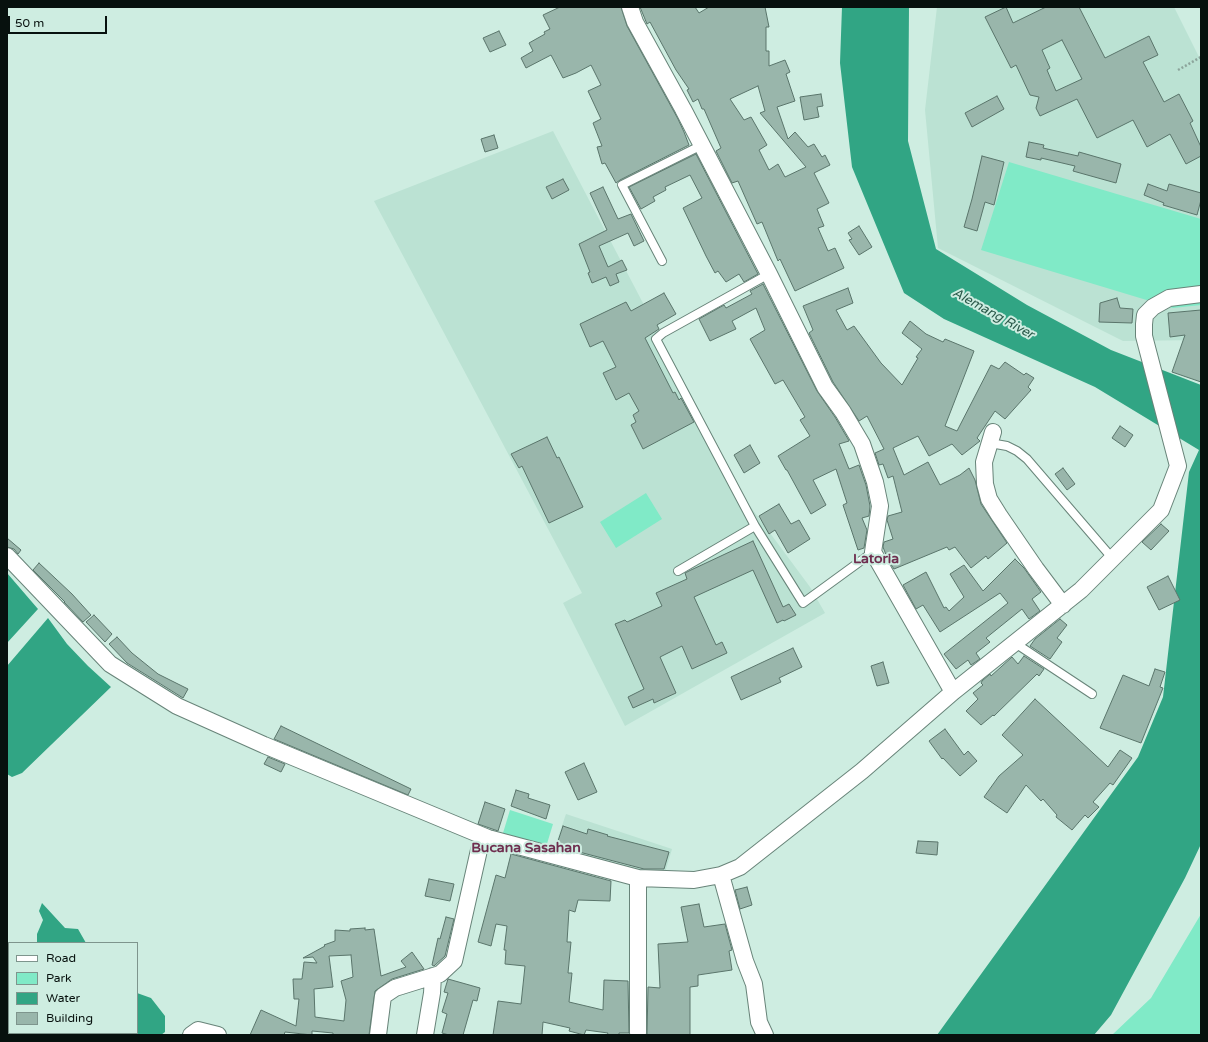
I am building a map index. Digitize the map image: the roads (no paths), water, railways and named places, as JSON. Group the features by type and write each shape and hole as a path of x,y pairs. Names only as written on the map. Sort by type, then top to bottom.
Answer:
{"street":[{"path":"630,7 634,22 702,146 769,274 825,387 843,412 862,444 880,506 873,552 953,692"},
{"path":"7,556 110,664 177,706 264,745 488,838 638,878 694,880 721,875 740,867 856,776 953,692 1063,605 1081,590 1161,510 1178,466 1144,336 1145,315 1153,307 1169,298 1201,294"},
{"path":"992,437 984,462 985,484 989,499 1036,569 1063,605"},
{"path":"378,1035 383,996 395,988 440,974 454,961 479,850 488,838"},
{"path":"721,875 745,962 754,984 759,1022 765,1035"},
{"path":"638,878 638,1033"},
{"path":"425,1035 432,993 433,976"},
{"path":"191,1035 198,1030 218,1035"}],"lane":[{"path":"662,261 622,185 702,146"},
{"path":"769,274 663,333 656,339 755,526 803,603 873,552"},
{"path":"992,437 1017,450 1026,459 1112,559"},
{"path":"678,571 755,526"},
{"path":"1015,643 1092,694"}],"water":[{"name":"Alemang River","path":"842,7 909,7 908,141 936,249 1027,305 1111,350 1201,385 1201,844 1185,878 1111,1015 1094,1035 937,1035 1138,757 1163,697 1189,472 1199,450 1095,387 944,319 904,293 852,167 840,63"},
{"path":"7,573 38,609 7,643"},
{"path":"48,618 67,644 111,687 22,773 12,777 7,774 7,666"},
{"path":"42,903 65,928 78,929 85,942 37,942 37,934 43,920 39,911"},
{"path":"138,993 151,998 165,1016 165,1032 161,1035 133,1034 138,1034"}],"district":[{"name":"Latoria","path":"876,559"},
{"name":"Bucana Sasahan","path":"526,848"}]}
